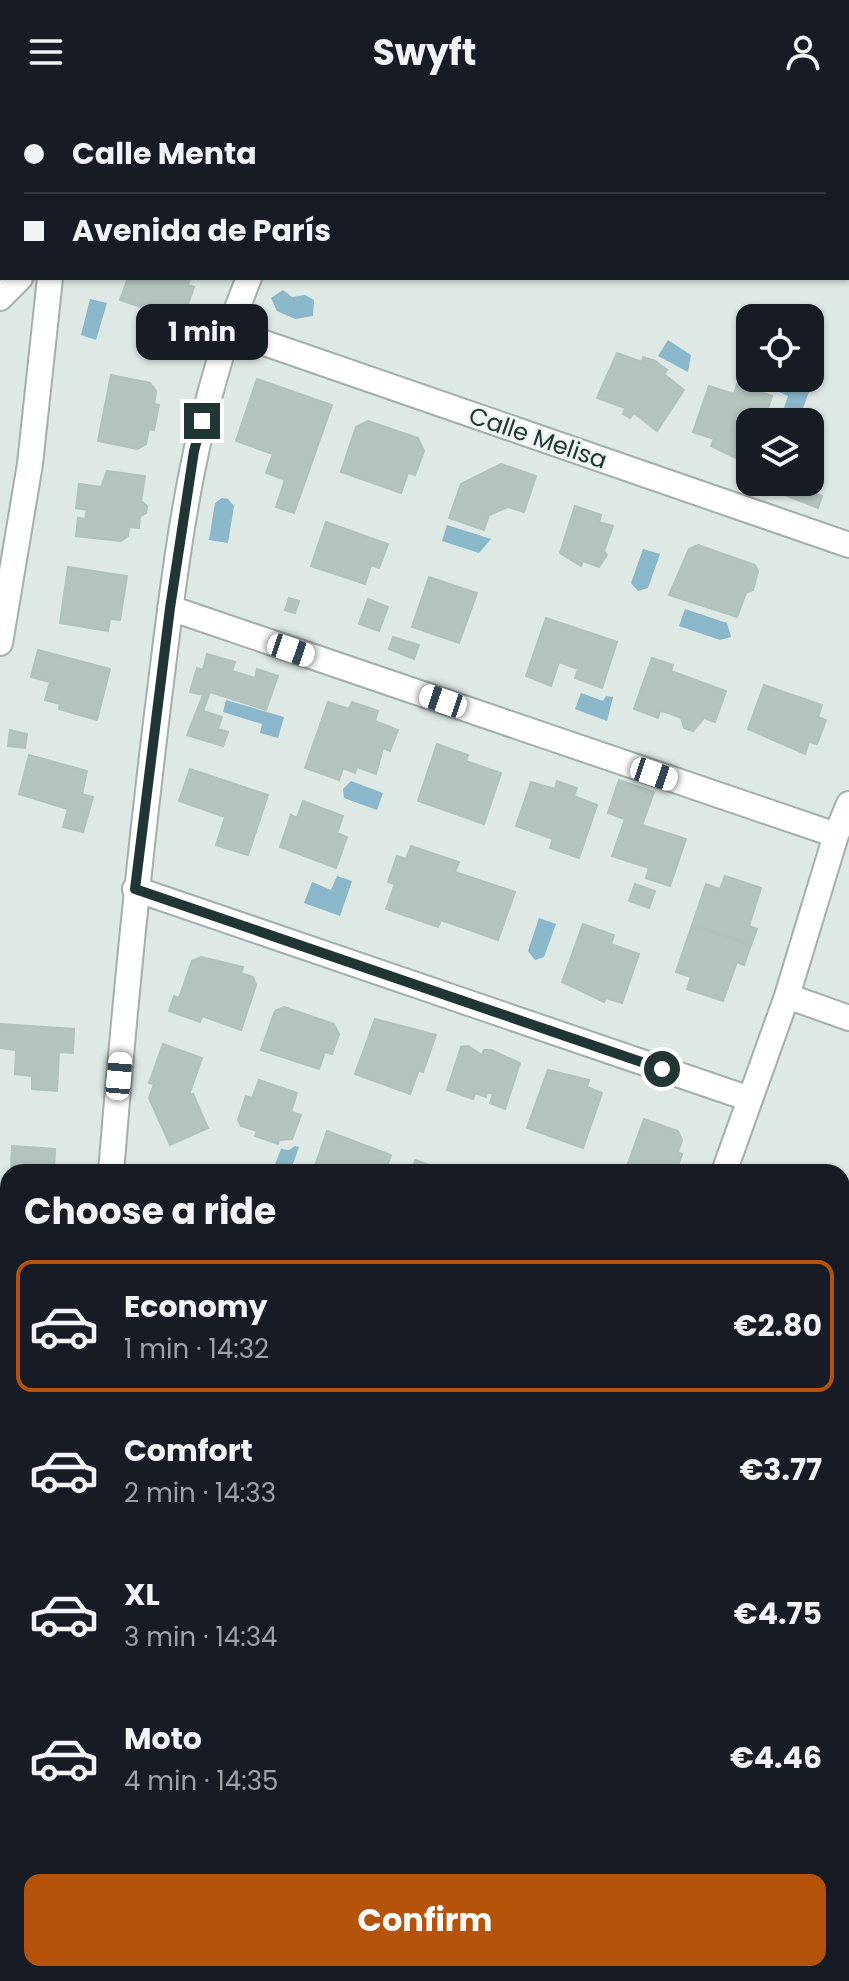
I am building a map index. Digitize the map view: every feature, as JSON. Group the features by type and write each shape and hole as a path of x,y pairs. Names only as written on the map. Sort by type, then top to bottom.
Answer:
{"street":[{"path":"0,298 18,280"},
{"path":"0,643 30,464 50,280"},
{"path":"115,1164 135,889 170,608 194,451 227,330 248,280"},
{"name":"Calle Melisa","path":"227,330 849,545"},
{"path":"170,608 836,835"},
{"path":"727,1164 787,996 836,835 849,804"},
{"path":"135,889 750,1099"},
{"path":"787,996 849,1018"}],"water":[{"path":"283,290 292,297 305,295 314,300 313,316 295,319 277,311 271,298"},
{"path":"90,299 107,303 96,340 81,335"},
{"path":"668,340 691,355 688,372 658,356"},
{"path":"779,392 809,392 803,408 784,408 788,396"},
{"path":"222,498 228,499 234,506 228,543 209,540 215,503"},
{"path":"447,525 491,539 479,553 442,541"},
{"path":"643,549 660,554 648,588 638,591 631,583"},
{"path":"685,609 727,623 731,637 720,640 679,626"},
{"path":"581,693 603,701 606,696 613,697 607,721 575,709"},
{"path":"226,700 284,717 278,738 260,733 262,724 223,712"},
{"path":"351,781 383,793 377,810 344,798 343,789"},
{"path":"337,876 352,881 340,916 304,903 312,882 331,890"},
{"path":"539,918 556,924 544,957 535,960 528,951"},
{"path":"299,1147 293,1164 275,1164 281,1149"}],"building":[{"path":"127,280 189,280 188,285 194,287 185,313 167,306 164,315 120,300"},
{"path":"617,353 642,362 643,357 655,361 667,370 664,374 684,390 657,431 634,413 630,418 623,414 625,408 597,398"},
{"path":"111,375 150,383 156,391 154,404 159,405 154,430 149,429 146,444 137,449 98,441"},
{"path":"257,379 332,405 294,513 276,507 285,480 266,473 273,454 236,441"},
{"path":"709,386 734,394 736,387 736,392 760,392 772,396 768,408 736,408 736,458 711,446 714,439 693,432"},
{"path":"368,421 418,438 424,451 415,475 408,473 401,493 341,472 356,427"},
{"path":"501,464 536,476 524,512 508,507 489,515 484,530 449,518 461,484"},
{"path":"107,471 145,476 141,501 147,506 146,513 140,516 139,528 129,527 128,536 121,541 76,536 78,518 85,519 87,510 76,508 79,484 101,487"},
{"path":"787,496 822,496 818,508"},
{"path":"575,506 601,515 599,522 613,526 604,551 607,555 599,567 583,561 581,566 560,553"},
{"path":"326,522 388,544 379,568 371,565 365,584 311,566"},
{"path":"698,545 755,565 758,571 753,590 746,593 737,617 669,595 689,549"},
{"path":"68,567 127,576 120,620 110,619 108,631 60,623"},
{"path":"429,577 477,593 459,643 412,627"},
{"path":"289,598 299,601 295,613 285,610"},
{"path":"368,599 388,607 379,631 359,624"},
{"path":"546,618 617,642 602,688 575,678 578,669 559,662 551,686 526,676"},
{"path":"393,637 419,645 414,659 389,649"},
{"path":"38,650 110,669 97,720 59,709 60,704 45,700 50,682 31,677"},
{"path":"207,654 235,662 232,671 255,678 257,669 278,676 266,710 210,692 203,711 222,717 218,729 228,732 223,746 187,735 203,695 190,692 197,668 203,670"},
{"path":"652,658 673,665 671,671 726,691 715,722 704,718 693,731 684,728 681,718 669,713 660,711 658,718 634,709"},
{"path":"764,685 822,705 818,717 826,720 817,744 809,742 805,754 748,729"},
{"path":"328,702 349,709 352,702 378,711 375,721 398,730 390,751 383,748 376,774 357,767 355,773 343,768 339,780 305,768"},
{"path":"10,730 27,734 25,748 8,746"},
{"path":"437,744 468,755 466,761 501,773 484,824 418,801"},
{"path":"29,755 87,771 82,794 93,797 83,832 63,827 68,809 19,794"},
{"path":"190,769 268,795 248,855 216,845 225,817 179,801"},
{"path":"619,780 654,792 642,825 686,839 670,886 646,878 649,868 612,856 625,819 608,813"},
{"path":"557,781 577,788 574,796 597,805 579,858 550,848 553,839 516,826 531,782 555,789"},
{"path":"303,801 343,816 337,833 347,837 336,868 280,847 291,815 297,818"},
{"path":"411,846 459,862 455,872 515,892 498,940 441,920 438,927 386,909 395,884 388,882 397,856 406,859"},
{"path":"725,876 761,888 749,926 757,929 751,945 692,925 706,884 720,889"},
{"path":"635,884 655,891 649,908 629,901"},
{"path":"583,924 614,935 611,944 639,954 622,1003 606,998 604,1002 562,982"},
{"path":"692,925 751,945 744,965 737,962 723,1001 687,989 691,977 676,972"},
{"path":"201,957 243,967 241,973 253,977 256,985 241,1030 202,1016 200,1022 169,1011 174,996 179,998 192,961"},
{"path":"284,1007 334,1024 339,1034 332,1054 325,1052 319,1069 261,1050 275,1011"},
{"path":"375,1019 436,1035 423,1072 419,1070 410,1094 355,1074"},
{"path":"0,1024 74,1029 73,1053 59,1052 57,1091 32,1089 32,1076 15,1074 16,1050 0,1048"},
{"path":"163,1044 202,1058 189,1095 193,1094 208,1128 170,1145 149,1098 154,1084 149,1083"},
{"path":"468,1046 482,1055 484,1050 491,1050 520,1063 505,1109 490,1103 493,1094 487,1092 486,1097 475,1093 473,1099 447,1090 461,1047"},
{"path":"548,1070 589,1080 587,1087 602,1093 583,1148 527,1128"},
{"path":"259,1080 297,1093 291,1112 301,1115 292,1139 279,1140 278,1144 255,1136 257,1131 241,1126 238,1120 246,1096 252,1098"},
{"path":"644,1119 678,1131 682,1140 679,1164 628,1164"},
{"path":"327,1131 391,1155 388,1164 316,1164"},
{"path":"12,1146 55,1149 54,1164 11,1164"}],"route":[{"path":"202,421 194,451 170,608 135,889 662,1069"}]}
